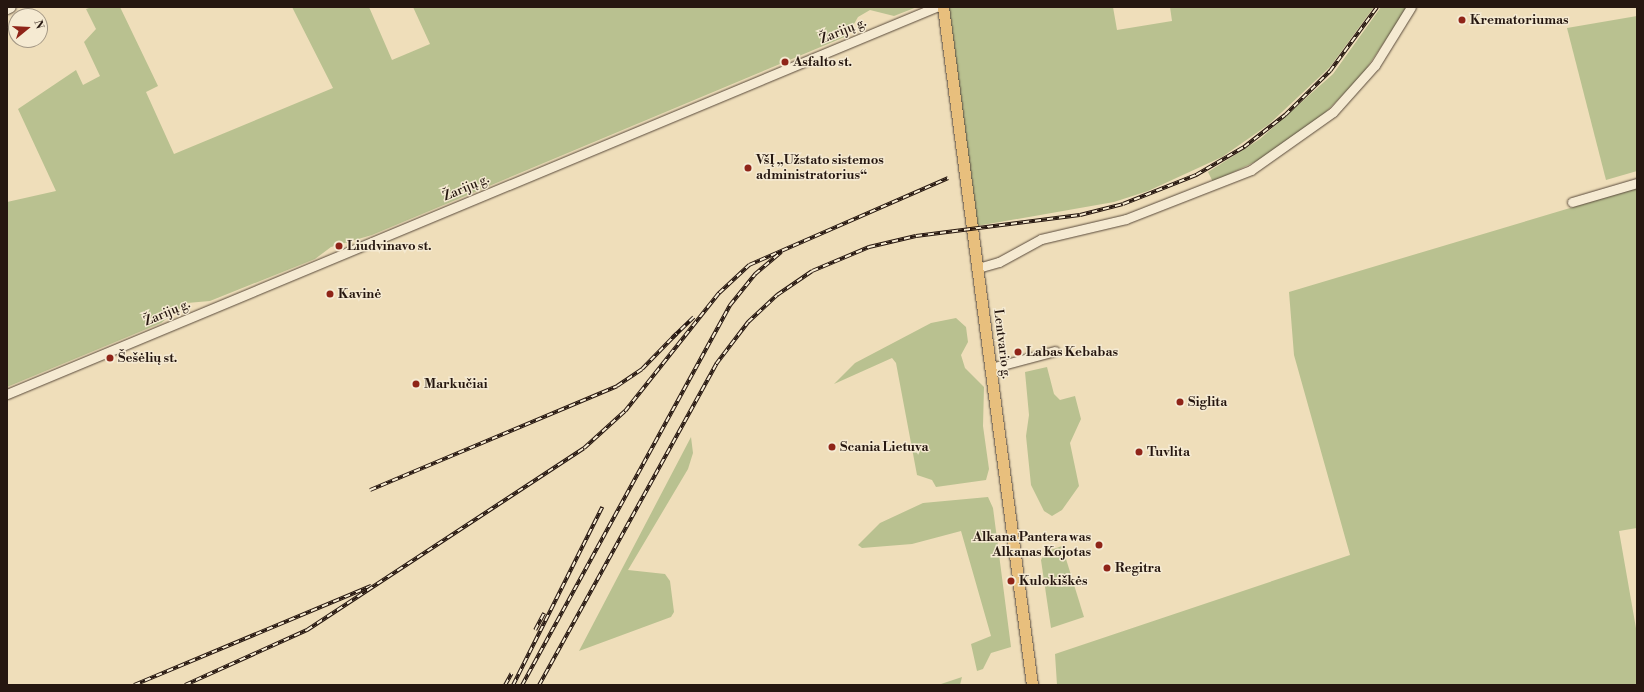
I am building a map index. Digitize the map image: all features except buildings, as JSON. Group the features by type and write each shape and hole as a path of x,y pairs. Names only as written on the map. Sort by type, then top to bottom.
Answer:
{"main road":[{"name":"Lentvario g.","path":"943,7 1032,685"}],"street":[{"path":"7,9 11,7"},
{"name":"Žarijų g.","path":"7,394 936,7"},
{"path":"978,268 999,262 1041,239 1126,219 1251,170 1333,112 1375,65 1411,7"},
{"path":"1572,202 1637,182"},
{"path":"991,368 1055,351"}],"green space":[{"path":"92,7 120,7 158,86 146,92 174,154 333,88 292,7 369,7 392,60 430,44 413,7 917,7 894,16 870,10 858,17 847,36 372,235 331,247 315,259 210,301 187,303 161,323 7,387 7,202 56,191 18,109 76,70 83,85 100,76 84,42 96,29 86,9"},
{"path":"947,7 1113,7 1117,30 1172,21 1170,7 1374,7 1330,67 1268,125 1222,157 1148,191 1114,202 977,226"},
{"path":"1381,7 1408,7 1362,75 1323,115 1269,155 1213,182 1208,172 1260,139 1333,74"},
{"path":"1637,16 1637,171 1606,180 1567,28"},
{"path":"1637,188 1637,528 1619,531 1637,634 1637,685 1057,685 1055,654 1350,555 1294,355 1289,292"},
{"path":"956,318 966,327 968,342 961,355 965,368 984,387 983,426 989,469 986,480 936,487 932,480 917,475 896,363 892,358 834,384 855,363 931,323"},
{"path":"1047,367 1054,394 1060,400 1075,396 1081,419 1070,443 1079,486 1062,510 1052,516 1044,511 1031,485 1026,436 1029,415 1025,372"},
{"path":"691,437 693,453 688,469 628,570 665,574 670,581 674,612 671,617 579,651"},
{"path":"988,497 993,508 1011,647 991,653 983,669 977,671 971,644 991,636 961,531 912,544 862,548 858,545 880,523 923,503"},
{"path":"1062,546 1084,617 1051,628 1041,560 1045,552"},
{"path":"962,677 960,685 941,685 941,684"}],"railway":[{"path":"539,685 716,364 748,322 777,295 812,271 869,247 916,236 1080,215 1123,204 1196,175 1244,147 1285,115 1330,71 1377,7"},
{"path":"185,685 307,630 584,448 625,411 719,293 749,265 948,178"},
{"path":"522,685 730,305 755,274 781,252"},
{"path":"672,338 694,317"},
{"path":"370,490 617,386 642,369 676,334"},
{"path":"513,685 602,507"},
{"path":"134,685 371,586"},
{"path":"535,630 544,613"},
{"path":"505,685 511,674"}],"place":[{"name":"Krematoriumas","path":"1462,20"},
{"name":"Asfalto st.","path":"785,62"},
{"name":"VšĮ „Užstato sistemos administratorius“","path":"748,168"},
{"name":"Liudvinavo st.","path":"339,246"},
{"name":"Kavinė","path":"330,294"},
{"name":"Labas Kebabas","path":"1018,352"},
{"name":"Šešėlių st.","path":"110,358"},
{"name":"Markučiai","path":"416,384"},
{"name":"Siglita","path":"1180,402"},
{"name":"Scania Lietuva","path":"832,447"},
{"name":"Tuvlita","path":"1139,452"},
{"name":"Alkana Pantera was Alkanas Kojotas","path":"1099,545"},
{"name":"Regitra","path":"1107,568"},
{"name":"Kulokiškės","path":"1011,581"}]}
